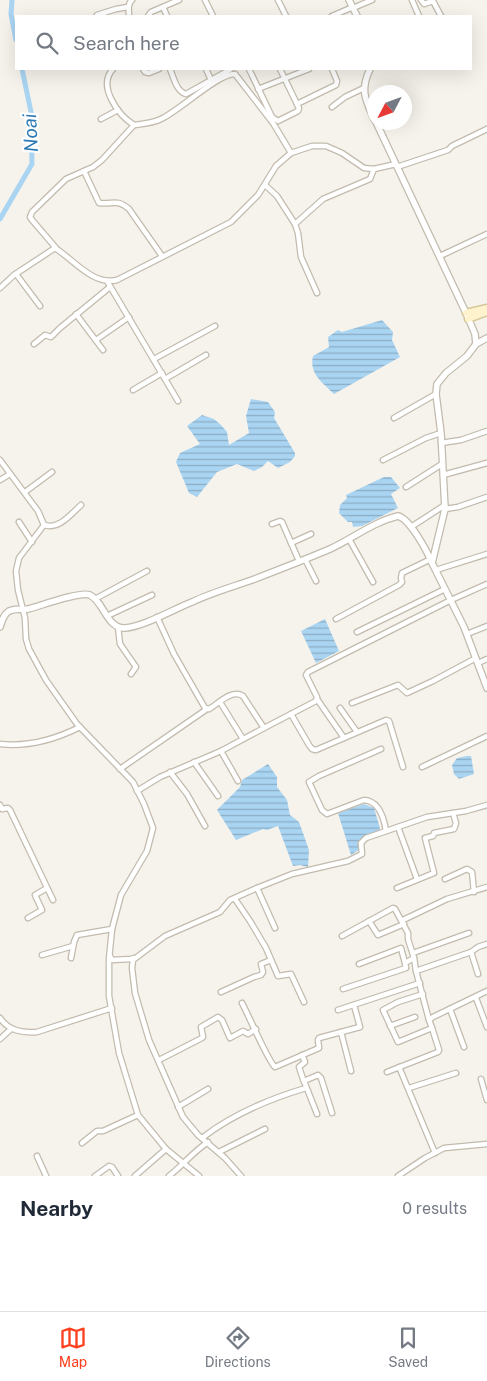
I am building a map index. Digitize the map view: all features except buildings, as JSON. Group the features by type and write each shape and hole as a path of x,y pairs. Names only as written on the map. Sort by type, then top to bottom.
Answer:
{"main road":[{"path":"467,316 487,308"},
{"path":"467,316 487,312"}],"street":[{"path":"130,15 128,8 132,0"},
{"path":"149,15 151,12 179,0"},
{"path":"205,0 212,15"},
{"path":"278,0 286,15"},
{"path":"349,0 356,15"},
{"path":"335,15 372,0"},
{"path":"412,0 419,15"},
{"path":"421,0 424,4 433,1 440,15"},
{"path":"163,7 167,15"},
{"path":"97,15 120,8 128,8"},
{"path":"112,70 108,74 107,86 118,110 134,125"},
{"path":"144,70 149,73 156,70"},
{"path":"170,70 183,94 229,70"},
{"path":"206,70 211,80"},
{"path":"249,70 276,120 298,111 299,108 280,70"},
{"path":"258,89 306,70"},
{"path":"297,104 336,85 337,81 332,70"},
{"path":"367,97 364,88 365,79 370,70"},
{"path":"291,153 274,123 255,97 238,75 233,74 210,86 166,116 152,122 134,125 102,160 66,179 30,215 32,220 56,248 84,271 107,281 117,280 231,222 258,195 276,166 291,153 312,146 326,146 342,152 358,165 374,169 396,165 448,150 486,132"},
{"path":"332,107 345,97 364,88"},
{"path":"101,119 118,110"},
{"path":"380,130 467,316 475,334 476,344"},
{"path":"295,224 323,199 370,179 374,169"},
{"path":"84,171 99,203 117,202 129,209 162,256"},
{"path":"265,185 277,196 295,224 301,257 317,293"},
{"path":"440,256 487,234"},
{"path":"0,288 16,274 56,248"},
{"path":"16,274 40,306"},
{"path":"107,281 178,401"},
{"path":"34,344 45,335 51,338 76,314 110,287"},
{"path":"76,314 103,350"},
{"path":"96,340 129,317"},
{"path":"154,359 215,326"},
{"path":"432,561 445,507 442,443 436,394 440,379 467,356 476,344 487,338"},
{"path":"166,379 206,355"},
{"path":"133,390 162,373"},
{"path":"394,418 436,394"},
{"path":"442,443 461,440 487,431"},
{"path":"383,460 426,438 441,433"},
{"path":"0,460 38,511 44,525 49,527 57,525 81,505"},
{"path":"443,475 487,463"},
{"path":"406,487 442,464"},
{"path":"25,492 52,472"},
{"path":"0,480 10,474"},
{"path":"411,527 445,507 458,507 487,497"},
{"path":"0,627 6,613 13,610 85,595 95,600 118,627 125,628 137,625 196,600 302,560 398,516 411,527 432,561 467,634 487,688"},
{"path":"19,522 32,542"},
{"path":"272,524 282,522 291,543 316,581"},
{"path":"44,525 19,558 16,571 29,649 46,680 80,727 132,782 153,828 147,851 121,895 112,929 109,996 119,1052 138,1115 166,1149 199,1176"},
{"path":"291,543 311,534"},
{"path":"349,539 373,582"},
{"path":"436,570 487,554"},
{"path":"336,619 399,585 402,582 402,573 432,561"},
{"path":"95,600 147,571"},
{"path":"344,738 317,699 306,675 308,672 451,600 487,584"},
{"path":"356,632 445,589"},
{"path":"107,616 152,595"},
{"path":"157,617 174,654 207,709"},
{"path":"467,634 487,626"},
{"path":"118,627 120,644 136,667 131,674"},
{"path":"352,703 398,685 407,693 477,660 487,659"},
{"path":"120,769 207,709 235,693 243,696 264,728"},
{"path":"137,791 160,776 222,751 317,699"},
{"path":"220,702 243,739"},
{"path":"340,708 357,732"},
{"path":"291,714 312,749 320,748 384,720 388,722 403,768"},
{"path":"0,744 46,740 63,736 80,727"},
{"path":"422,767 487,736"},
{"path":"381,749 327,772 309,782 322,810 327,814 368,800 379,809 383,816 386,831"},
{"path":"222,751 238,781"},
{"path":"194,762 218,796"},
{"path":"170,772 187,794 205,826"},
{"path":"0,805 2,808 10,810 52,900"},
{"path":"110,956 112,960 131,959 165,936 220,912 230,900 292,874 348,861 362,854 362,843 366,838 427,817 487,805"},
{"path":"397,888 434,873 425,838 433,836 434,833 454,829 456,823 453,813"},
{"path":"398,826 417,879"},
{"path":"445,879 467,869 470,870 472,872 474,892"},
{"path":"369,921 378,935 447,899 487,887"},
{"path":"28,918 42,910 36,894 47,888"},
{"path":"257,888 275,928"},
{"path":"235,898 266,948 278,976 291,974 304,1002"},
{"path":"342,936 393,908 396,909 408,933 416,972 439,1050 387,1072"},
{"path":"71,958 77,935 112,929"},
{"path":"405,963 414,955 469,933"},
{"path":"416,972 471,952 487,944"},
{"path":"42,955 73,946"},
{"path":"343,989 406,968 401,948 359,964"},
{"path":"471,952 478,974"},
{"path":"137,956 132,968 135,993 149,1040 178,1107 183,1116 202,1138 219,1152 241,1176"},
{"path":"221,992 261,975 263,972 261,964 271,960"},
{"path":"338,1010 420,983"},
{"path":"429,1020 487,991"},
{"path":"423,994 384,1008 383,1011 398,1042 432,1028"},
{"path":"476,998 487,1027"},
{"path":"242,1003 273,1066 278,1066 319,1048 319,1039 360,1027 354,1005"},
{"path":"0,1018 10,1029 28,1033 37,1032 112,1008"},
{"path":"450,1009 464,1047"},
{"path":"390,1026 415,1017"},
{"path":"159,1060 202,1038 202,1026 218,1018 222,1020 230,1038 243,1031 248,1034 256,1029"},
{"path":"0,1038 10,1029"},
{"path":"341,1032 351,1071"},
{"path":"302,1055 305,1062 299,1067 317,1114"},
{"path":"399,1067 435,1153"},
{"path":"409,1088 456,1073"},
{"path":"304,1082 306,1079 319,1075 332,1113"},
{"path":"481,1080 487,1100"},
{"path":"202,1138 217,1126 259,1104 306,1088"},
{"path":"178,1107 208,1089"},
{"path":"82,1143 97,1131 103,1131 138,1115"},
{"path":"219,1152 265,1129"},
{"path":"169,1176 184,1164 195,1150 208,1142"},
{"path":"398,1176 444,1148 487,1144"},
{"path":"136,1176 166,1149"},
{"path":"37,1156 46,1176"},
{"path":"95,1176 108,1166 112,1167 118,1176"}],"water":[{"path":"382,320 393,332 392,340 400,357 334,394 315,373 312,362 313,356 329,347 328,337 338,330 342,332"},
{"path":"251,399 268,402 275,412 274,418 295,456 290,462 278,468 268,461 254,471 237,464 217,472 197,497 189,493 176,462 180,453 200,444 187,426 202,415 214,419 227,432 229,445 249,433 246,416"},
{"path":"384,477 391,477 400,488 391,494 398,508 362,526 353,527 352,522 348,522 339,513 340,505 347,498 346,495"},
{"path":"325,619 339,651 316,663 301,631"},
{"path":"471,756 474,774 459,779 454,774 452,765 457,758"},
{"path":"268,764 277,777 277,787 287,800 290,815 299,822 309,850 308,867 293,866 278,826 267,830 263,829 236,840 217,810 240,787 242,780"},
{"path":"364,804 374,808 380,828 377,835 363,841 362,848 351,855 338,813"}],"waterway":[{"name":"Noai","path":"12,0 11,14 15,35"},
{"name":"Noai","path":"0,219 32,164 31,112 22,70"}]}
